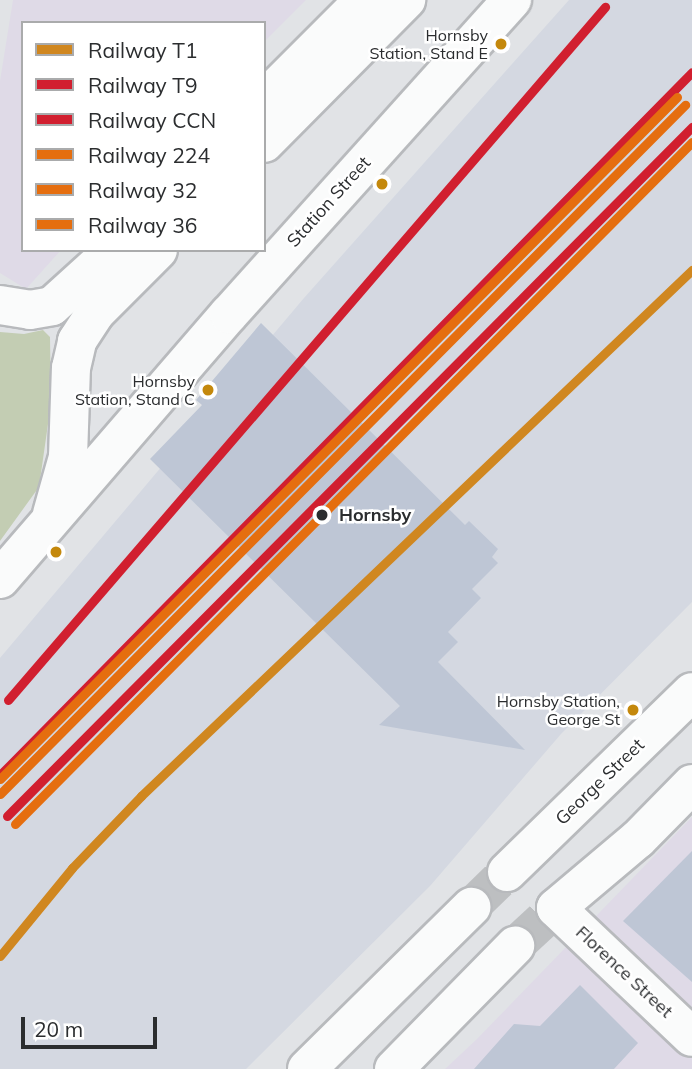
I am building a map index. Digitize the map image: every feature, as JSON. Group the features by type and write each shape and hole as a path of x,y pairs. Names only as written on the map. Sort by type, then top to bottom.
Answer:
{"street":[{"path":"266,98 364,0"},
{"path":"266,141 406,0"},
{"name":"Station Street","path":"0,579 42,535 229,314 512,0"},
{"path":"0,305 30,310 52,306 112,252"},
{"name":"Station Street","path":"42,535 56,503 68,457 71,368 77,341 95,313 156,252"},
{"name":"George Street","path":"507,872 692,692"},
{"name":"Florence Street","path":"692,784 638,839 556,908 692,1037"},
{"path":"307,1069 471,907"},
{"path":"394,1069 515,946"}],"shaded area":[{"path":"13,0 306,0 266,40 266,21 21,21 21,252 59,252 26,289 0,273 0,81"},
{"path":"569,0 692,0 692,602 561,734 430,886 246,1069 0,1069 0,658 304,298"},
{"path":"692,817 692,1069 445,1069 477,1039"}],"green space":[{"path":"43,330 50,337 51,403 39,487 0,541 0,332 24,334"}],"building":[{"path":"261,323 465,525 469,521 498,549 492,557 498,563 472,589 481,598 448,632 458,642 438,662 525,750 379,725 400,706 150,459 202,405 196,400"},
{"path":"692,851 692,982 623,921"},
{"path":"580,985 638,1043 614,1069 474,1069 514,1024 540,1026"}],"tunnel":[{"path":"471,907 507,872"},
{"path":"515,946 556,908"}],"rail line":[{"name":"CCN","path":"8,700 605,7"},
{"name":"T9","path":"0,775 692,72"},
{"name":"36","path":"0,779 677,97"},
{"name":"224","path":"0,794 685,105"},
{"name":"CCN","path":"7,816 692,127"},
{"name":"32","path":"15,824 692,142"},
{"name":"T1","path":"0,956 72,868 141,796 692,270"}],"place":[{"name":"Hornsby Station, Stand E","path":"501,44"},
{"name":"Hornsby Station, Stand C","path":"208,390"},
{"name":"Hornsby","path":"322,515"},
{"name":"Hornsby Station, George St","path":"633,710"}]}
